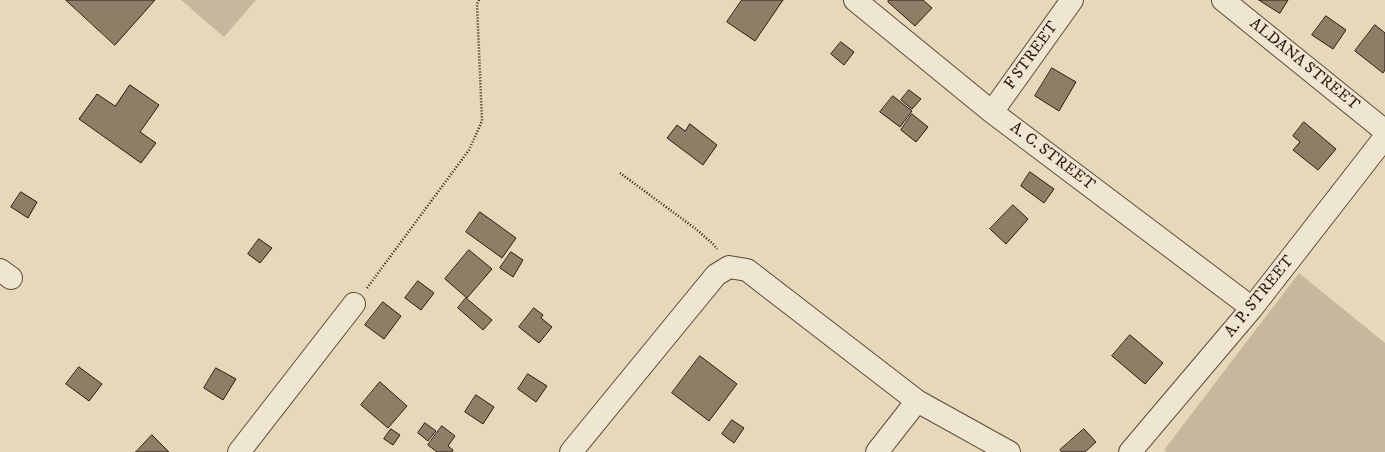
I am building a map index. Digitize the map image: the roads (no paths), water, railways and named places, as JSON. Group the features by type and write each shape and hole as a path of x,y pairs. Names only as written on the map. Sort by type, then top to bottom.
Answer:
{"street":[{"name":"A. C. STREET","path":"856,0 992,112 1252,308"},
{"name":"F STREET","path":"992,112 1072,0"},
{"name":"ALDANA STREET","path":"1223,0 1385,131"},
{"name":"A. P. STREET","path":"1130,452 1252,308 1385,138"},
{"path":"571,452 716,275 729,267 747,270 917,401 1009,452"},
{"path":"239,452 354,304"},
{"path":"877,452 917,401"}]}
